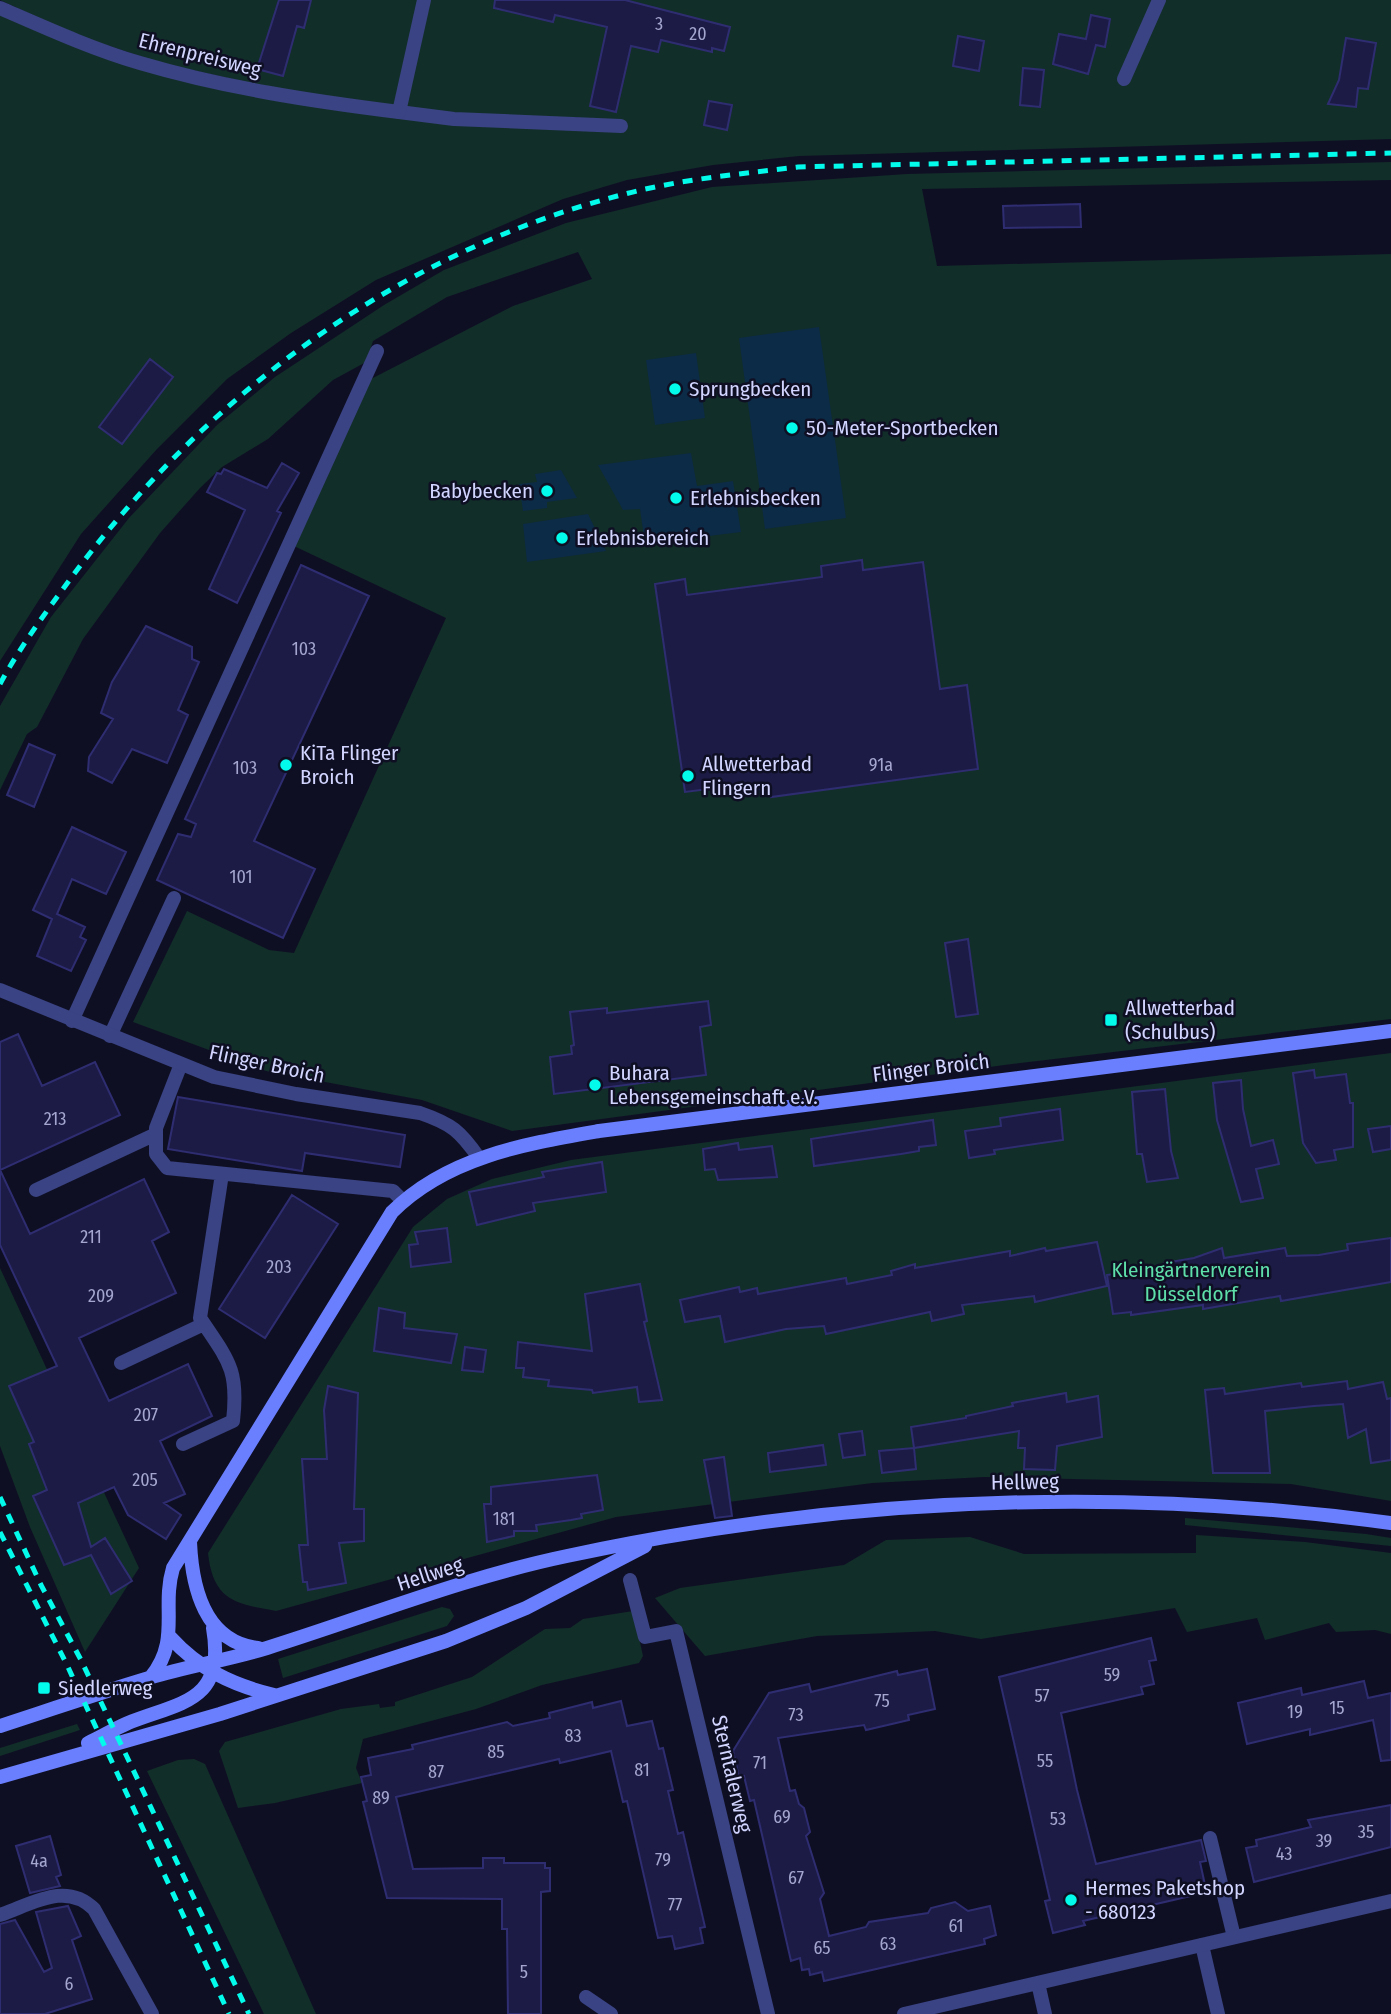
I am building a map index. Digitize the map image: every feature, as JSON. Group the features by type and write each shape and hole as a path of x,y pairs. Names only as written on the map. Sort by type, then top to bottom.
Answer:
{"main road":[{"name":"Flinger Broich","path":"170,1637 171,1577 190,1541 392,1212 433,1179 479,1158 537,1142 599,1131 1391,1031"},
{"name":"Hellweg","path":"0,1726 150,1677 209,1666 513,1570 662,1538 844,1511 1042,1502 1204,1504 1391,1522"},
{"name":"Hellweg","path":"0,1777 62,1757 197,1721 481,1628 662,1538"},
{"path":"190,1541 194,1583 213,1628 209,1666"},
{"path":"213,1628 236,1643 263,1649"},
{"path":"150,1677 159,1666 170,1637 209,1666 248,1689 275,1696"},
{"name":"Hellweg","path":"62,1757 127,1724 187,1702 202,1689 209,1666"}],"street":[{"path":"399,112 424,0"},
{"path":"1125,79 1159,0"},
{"name":"Ehrenpreisweg","path":"0,8 73,40 139,63 292,98 454,119 621,126"},
{"path":"72,1021 377,351"},
{"path":"110,1036 174,898"},
{"name":"Flinger Broich","path":"0,990 214,1077 296,1094 420,1113 460,1131 479,1158"},
{"path":"181,1064 156,1134 156,1154 167,1168 393,1191 403,1201"},
{"path":"36,1190 156,1134"},
{"path":"184,1444 233,1422 236,1394 233,1368 200,1318 222,1174"},
{"path":"121,1363 204,1324"},
{"name":"Sterntalerweg","path":"630,1580 645,1637 676,1631 768,2014"},
{"path":"1210,1838 1234,1937"},
{"path":"0,1915 56,1896 71,1894 83,1898 94,1909 152,2014"},
{"path":"904,2014 1391,1901"},
{"path":"1202,1945 1218,2014"},
{"path":"1038,1983 1045,2014"},
{"path":"586,1997 611,2014"}],"green space":[{"path":"0,0 1391,0 1391,139 799,156 713,165 627,180 563,199 376,280 291,333 227,379 157,449 81,534 0,661 0,14 75,47 153,71 251,94 452,123 612,131 577,117 471,117 295,93 161,63 76,35"},
{"path":"1391,162 1391,180 922,189 937,266 1391,254 1391,1019 1012,1064 512,1131 422,1100 266,1071 133,1022 187,911 269,950 294,953 446,618 294,546 369,380 513,306 592,279 578,252 447,297 373,341 366,362 333,380 268,439 222,467 160,533 83,639 37,727 27,734 0,790 0,706 51,617 129,518 217,425 275,377 384,305 444,270 566,223 712,187 907,174"},
{"name":"Kleingärtnerverein Düsseldorf","path":"1391,1053 1391,1501 1291,1484 984,1477 872,1483 616,1517 276,1611 238,1602 228,1597 215,1581 208,1553 413,1227 447,1199 492,1179 571,1160"},
{"path":"0,1268 139,1568 85,1652 30,1527 0,1446"},
{"path":"1185,1518 1366,1534 1391,1538 1391,1546 1185,1525"},
{"path":"1196,1535 1305,1542 1391,1553 1391,1634 1375,1630 1336,1632 1329,1623 1265,1640 1257,1618 1187,1632 1175,1608 981,1639 935,1631 817,1636 705,1656 655,1598 680,1588 844,1565 886,1540 970,1537 1024,1554 1196,1553"},
{"path":"442,1607 450,1609 454,1616 447,1626 283,1678 278,1659"},
{"path":"633,1611 643,1656 639,1663 542,1685 476,1709 363,1739 356,1768 362,1783 275,1803 238,1808 219,1751 225,1742 341,1709 379,1704 380,1708 395,1706 395,1702 472,1677 545,1629 570,1628 583,1619"},
{"path":"77,1724 80,1730 0,1756 0,1748"},
{"path":"194,1759 205,1764 316,2014 264,2014 147,1771 178,1760"}],"water":[{"name":"50-Meter-Sportbecken","path":"819,327 846,518 765,529 739,338"},
{"name":"Sprungbecken","path":"696,353 705,418 655,425 646,360"},
{"name":"Erlebnisbecken","path":"691,453 697,486 733,481 741,532 645,544 640,509 623,510 598,465"},
{"name":"Babybecken","path":"561,470 577,498 547,502 547,508 523,511 519,484 537,482 535,474"},
{"name":"Erlebnisbereich","path":"588,514 606,551 527,562 523,524"}],"building":[{"path":"279,0 311,0 304,28 297,26 283,76 257,69"},
{"path":"495,0 625,0 730,27 724,51 712,48 712,52 661,40 658,52 631,46 616,112 590,106 607,27 555,15 553,22 494,8"},
{"path":"1091,15 1110,19 1105,47 1096,45 1088,74 1053,64 1059,34 1086,39"},
{"path":"958,36 984,41 979,71 953,66"},
{"path":"1346,38 1376,43 1368,89 1358,88 1356,107 1328,104 1339,80"},
{"path":"1023,68 1044,70 1040,107 1020,105"},
{"path":"709,101 732,105 727,130 704,125"},
{"path":"1080,204 1081,227 1004,228 1003,206"},
{"path":"150,359 173,377 122,444 99,427"},
{"path":"282,463 299,473 277,511 281,513 237,603 209,589 245,510 207,492 217,473 221,474 224,469 267,488"},
{"path":"862,560 863,570 923,562 940,689 967,685 978,769 771,797 770,788 726,793 725,787 685,792 655,584 685,579 687,595 822,577 821,566"},
{"path":"301,565 369,596 254,841 315,869 283,938 157,880 178,834 191,837 196,824 185,819"},
{"path":"146,626 192,647 192,659 199,662 178,710 188,715 167,763 132,749 112,783 88,771 89,757 113,719 101,713 112,682"},
{"path":"29,744 55,755 34,807 7,795"},
{"path":"72,827 126,852 106,894 72,879 57,914 85,927 80,937 86,940 71,971 37,956 52,919 33,910"},
{"path":"968,939 978,1014 956,1017 945,943"},
{"path":"708,1001 711,1025 700,1027 706,1075 554,1094 550,1057 572,1054 571,1046 574,1045 570,1012 607,1008 607,1013"},
{"path":"18,1034 42,1086 95,1062 120,1115 0,1170 0,1042"},
{"path":"1314,1070 1315,1078 1346,1074 1350,1103 1353,1103 1353,1147 1334,1150 1336,1160 1316,1163 1303,1143 1293,1073"},
{"path":"1241,1080 1243,1109 1251,1146 1273,1140 1279,1164 1256,1169 1263,1198 1241,1202 1217,1120 1213,1083"},
{"path":"1165,1089 1171,1151 1178,1178 1147,1182 1142,1154 1137,1154 1132,1092"},
{"path":"178,1097 405,1135 400,1167 305,1153 302,1171 168,1149"},
{"path":"1060,1109 1063,1140 994,1150 995,1154 969,1158 965,1131 1001,1126 1000,1118"},
{"path":"933,1120 936,1145 919,1147 919,1151 814,1166 811,1139"},
{"path":"1391,1126 1391,1149 1373,1152 1368,1129"},
{"path":"738,1143 739,1150 772,1146 777,1177 718,1180 715,1169 705,1170 703,1149"},
{"path":"602,1162 606,1192 533,1203 535,1211 477,1225 469,1192 544,1177 542,1172"},
{"path":"0,1170 30,1234 144,1179 169,1232 152,1241 176,1293 79,1338 109,1401 188,1364 212,1416 160,1441 185,1494 164,1503 181,1515 166,1539 128,1515 114,1487 78,1503 91,1547 105,1538 132,1581 111,1594 91,1555 64,1565 33,1496 47,1490 29,1444 34,1442 9,1386 57,1366 0,1245"},
{"path":"292,1195 338,1224 265,1338 219,1309"},
{"path":"447,1228 451,1262 411,1267 409,1245 418,1244 415,1232"},
{"path":"1391,1238 1391,1282 1281,1301 1280,1296 1203,1309 1203,1305 1131,1315 1131,1312 1113,1314 1107,1275 1164,1266 1164,1263 1194,1258 1222,1248 1224,1258 1285,1248 1287,1256 1319,1255 1348,1250 1347,1244"},
{"path":"1097,1242 1107,1286 1035,1302 1034,1296 962,1305 964,1314 932,1321 930,1312 826,1334 824,1326 786,1329 725,1342 720,1316 685,1322 680,1300 739,1287 740,1292 757,1288 758,1294 846,1278 847,1284 892,1275 891,1271 915,1264 915,1268 1010,1251 1010,1256 1045,1248 1046,1251"},
{"path":"640,1284 647,1321 644,1322 662,1400 639,1402 637,1387 593,1393 592,1390 548,1386 549,1380 523,1377 524,1368 516,1368 518,1342 592,1351 585,1294"},
{"path":"379,1308 405,1313 404,1328 457,1334 451,1363 374,1351"},
{"path":"465,1347 486,1350 483,1372 462,1370"},
{"path":"1347,1381 1348,1389 1383,1382 1387,1399 1391,1398 1391,1460 1371,1463 1366,1429 1348,1438 1343,1404 1314,1406 1265,1411 1270,1473 1213,1473 1205,1390 1224,1388 1225,1394 1301,1383 1302,1387"},
{"path":"328,1386 358,1393 354,1509 364,1509 364,1541 339,1543 346,1583 308,1590 307,1582 303,1582 299,1545 308,1545 302,1459 327,1459 324,1410"},
{"path":"1066,1393 1067,1402 1098,1396 1102,1437 1057,1446 1055,1470 1024,1469 1025,1448 1018,1448 1019,1431 914,1448 911,1427 966,1418 1013,1406 1012,1403"},
{"path":"862,1431 865,1455 843,1458 839,1434"},
{"path":"823,1445 826,1465 770,1472 768,1453"},
{"path":"914,1448 916,1469 882,1473 879,1451"},
{"path":"724,1457 732,1516 715,1518 704,1460"},
{"path":"597,1475 603,1510 581,1514 582,1518 536,1525 537,1531 514,1531 514,1536 487,1542 484,1504 491,1504 491,1487"},
{"path":"1151,1638 1156,1660 1149,1661 1154,1684 1141,1687 1143,1694 1061,1713 1077,1790 1096,1864 1201,1840 1206,1861 1200,1862 1205,1885 1193,1888 1195,1895 1083,1921 1085,1925 1053,1933 1045,1901 1050,1900 999,1677"},
{"path":"927,1669 935,1709 908,1715 909,1720 866,1730 864,1725 778,1738 790,1791 795,1790 799,1804 804,1808 810,1832 806,1836 824,1893 820,1899 829,1936 866,1927 869,1922 928,1913 931,1908 955,1902 968,1911 990,1906 996,1935 984,1939 985,1944 824,1981 822,1972 810,1975 809,1969 802,1970 800,1958 791,1961 754,1800 750,1801 744,1776 739,1777 733,1751 769,1693 809,1684 811,1692 897,1671 898,1675"},
{"path":"1364,1681 1368,1698 1391,1693 1391,1760 1381,1761 1373,1720 1310,1735 1310,1729 1247,1744 1238,1703 1301,1688 1302,1695"},
{"path":"621,1701 627,1726 652,1721 659,1749 663,1748 673,1790 668,1791 678,1834 683,1832 705,1927 700,1928 703,1943 675,1949 672,1936 658,1938 627,1801 623,1802 611,1751 560,1763 559,1759 396,1797 413,1869 483,1868 483,1858 504,1858 504,1863 545,1863 545,1868 550,1868 550,1891 541,1892 541,2014 508,2014 507,1929 502,1929 502,1899 387,1898 363,1802 367,1801 361,1777 371,1775 368,1758 413,1749 412,1745 507,1722 513,1726 550,1718 549,1713 592,1702 593,1708"},
{"path":"1391,1805 1391,1847 1254,1882 1246,1848 1257,1846 1256,1840 1311,1827 1308,1820"},
{"path":"50,1836 61,1875 56,1877 60,1886 30,1893 16,1846"},
{"path":"68,1906 81,1936 72,1940 92,1999 45,2014 0,2014 0,1924 15,1920 44,1972 52,1968 36,1912"}],"railway":[{"path":"0,684 52,604 125,511 184,448 247,390 315,338 387,292 463,252 542,219 668,184 798,167 1391,153"},
{"path":"0,1497 41,1585 81,1660 249,2014"},
{"path":"0,1532 67,1665 229,2014"}],"place":[{"name":"Sprungbecken","path":"675,389"},
{"name":"50-Meter-Sportbecken","path":"792,428"},
{"name":"Babybecken","path":"547,491"},
{"name":"Erlebnisbecken","path":"676,498"},
{"name":"Erlebnisbereich","path":"562,538"},
{"name":"KiTa Flinger Broich","path":"286,765"},
{"name":"Allwetterbad Flingern","path":"688,776"},
{"name":"Allwetterbad (Schulbus)","path":"1111,1020"},
{"name":"Buhara Lebensgemeinschaft e.V.","path":"595,1085"},
{"name":"Siedlerweg","path":"44,1688"},
{"name":"Hermes Paketshop - 680123","path":"1071,1900"}]}
